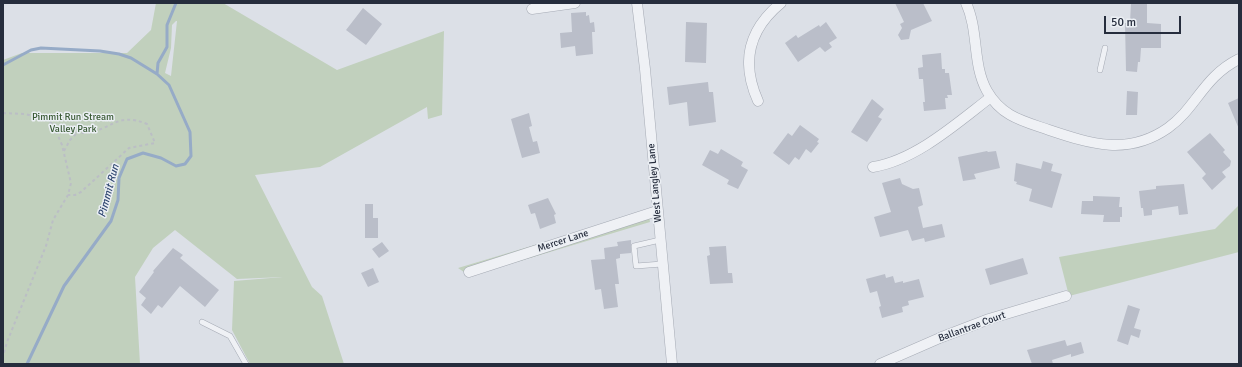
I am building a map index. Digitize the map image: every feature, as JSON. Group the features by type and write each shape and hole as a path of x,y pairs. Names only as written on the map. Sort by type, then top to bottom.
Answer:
{"street":[{"path":"532,9 575,3"},
{"name":"West Langley Lane","path":"637,3 645,69 672,364"},
{"path":"758,101 749,74 751,46 762,22 781,3"},
{"path":"966,3 972,17 981,78 992,97 1002,109 1013,117 1026,123 1091,144 1108,146 1125,145 1154,136 1168,128 1190,106 1208,82 1219,71 1239,59"},
{"path":"873,167 914,152 934,141 992,97"},
{"name":"Mercer Lane","path":"469,272 657,211"},
{"name":"Ballantrae Court","path":"880,364 942,337 989,320 1066,296"}],"lane":[{"path":"1100,70 1105,48"},
{"path":"660,240 634,246 636,266 662,264"},
{"path":"202,322 230,336 246,364"}],"path":[{"path":"3,113 25,114 44,119 53,124 77,132 92,132 115,121 138,120 147,124 155,143 129,148 81,192 76,195 68,195"},
{"path":"3,356 7,342 46,246 53,220 68,195 71,182 64,152 53,124"},
{"path":"64,152 70,140 77,132"}],"green space":[{"name":"Pimmit Run Stream Valley Park","path":"156,3 223,3 337,70 444,31 442,115 428,119 427,107 320,167 255,175 312,287 322,296 344,364 250,364 232,330 234,281 283,277 237,279 175,230 153,248 135,277 140,364 3,364 3,60 22,53 127,53 151,30","holes":["177,21 171,76 165,73 171,48 172,25"]},
{"path":"1239,205 1239,252 1069,296 1059,257 1215,229"},
{"path":"648,211 650,222 470,276 458,268"}],"building":[{"path":"895,3 923,3 932,21 911,30 909,39 901,40 898,35 902,28 900,24 904,22"},
{"path":"1131,3 1147,3 1147,23 1161,24 1161,48 1141,48 1140,62 1138,62 1137,72 1126,71 1125,23 1130,23"},
{"path":"363,8 382,24 366,45 346,30"},
{"path":"586,12 586,16 589,15 590,23 594,22 595,32 592,32 593,54 576,56 575,46 561,48 560,33 572,32 571,13"},
{"path":"686,22 707,23 706,63 685,62"},
{"path":"826,22 837,38 829,43 832,47 825,52 820,47 798,62 785,43 796,35 798,38 819,25 820,27"},
{"path":"941,53 942,69 945,69 945,73 949,73 952,95 947,95 948,98 945,98 946,109 924,111 923,102 925,102 923,79 919,79 918,68 923,67 922,55"},
{"path":"708,82 709,92 713,92 716,122 689,126 687,102 669,105 667,87"},
{"path":"1127,91 1138,92 1137,115 1126,115"},
{"path":"1239,98 1239,129 1228,103"},
{"path":"872,99 884,109 878,117 882,119 867,142 851,132"},
{"path":"529,113 532,126 529,127 533,142 537,141 540,153 522,158 511,119"},
{"path":"800,125 819,139 817,142 819,143 811,153 806,149 799,160 795,157 789,165 773,153 788,133 792,136"},
{"path":"1210,133 1225,150 1223,152 1231,161 1230,166 1222,172 1226,177 1212,190 1202,178 1206,174 1187,152"},
{"path":"721,149 743,162 741,166 748,170 738,189 727,184 729,180 702,165 710,150 718,154"},
{"path":"987,151 996,151 1000,168 974,174 976,179 963,181 958,157"},
{"path":"1043,161 1053,164 1051,171 1062,174 1052,208 1029,201 1032,189 1016,184 1017,182 1014,181 1016,163 1041,169"},
{"path":"900,178 902,184 913,189 919,188 923,205 918,207 923,228 942,224 945,237 925,242 924,238 912,241 908,230 880,237 874,217 891,212 882,183"},
{"path":"1184,184 1188,214 1179,215 1178,206 1152,210 1152,215 1144,216 1143,208 1141,208 1139,191 1156,189 1156,186"},
{"path":"1093,196 1120,197 1119,207 1122,207 1122,217 1120,217 1120,222 1103,222 1104,215 1081,214 1082,201 1093,201"},
{"path":"548,198 556,214 554,215 556,223 540,229 535,213 531,214 528,205"},
{"path":"365,204 373,204 373,218 378,218 378,238 365,238"},
{"path":"631,240 631,253 620,254 620,258 616,259 619,284 615,284 618,307 604,309 601,289 595,290 591,260 605,259 604,248 618,246 617,242"},
{"path":"382,242 389,251 379,258 372,249"},
{"path":"726,246 728,273 732,273 733,283 710,284 707,256 710,255 709,247"},
{"path":"173,248 183,255 180,258 219,290 205,307 180,286 162,308 158,305 151,314 141,305 146,298 139,292 154,272 153,271"},
{"path":"1023,258 1028,274 990,285 985,269"},
{"path":"373,268 379,282 368,287 361,273"},
{"path":"885,274 886,278 893,276 895,283 903,281 903,283 919,279 924,297 908,301 909,305 902,307 903,312 882,318 879,307 881,306 877,291 870,293 866,279"},
{"path":"1128,305 1140,309 1134,328 1141,330 1139,338 1131,335 1128,345 1117,341"},
{"path":"1065,340 1067,346 1081,342 1084,353 1071,357 1071,354 1052,360 1053,364 1032,364 1027,350"}],"waterway":[{"path":"157,74 158,63 167,47 167,25 176,3"},
{"name":"Pimmit Run","path":"3,65 31,50 41,48 100,51 119,54 131,58 157,74 169,85 190,132 191,156 185,164 176,166 161,158 143,153 127,159 119,178 118,200 111,221 64,286 27,364"}]}
